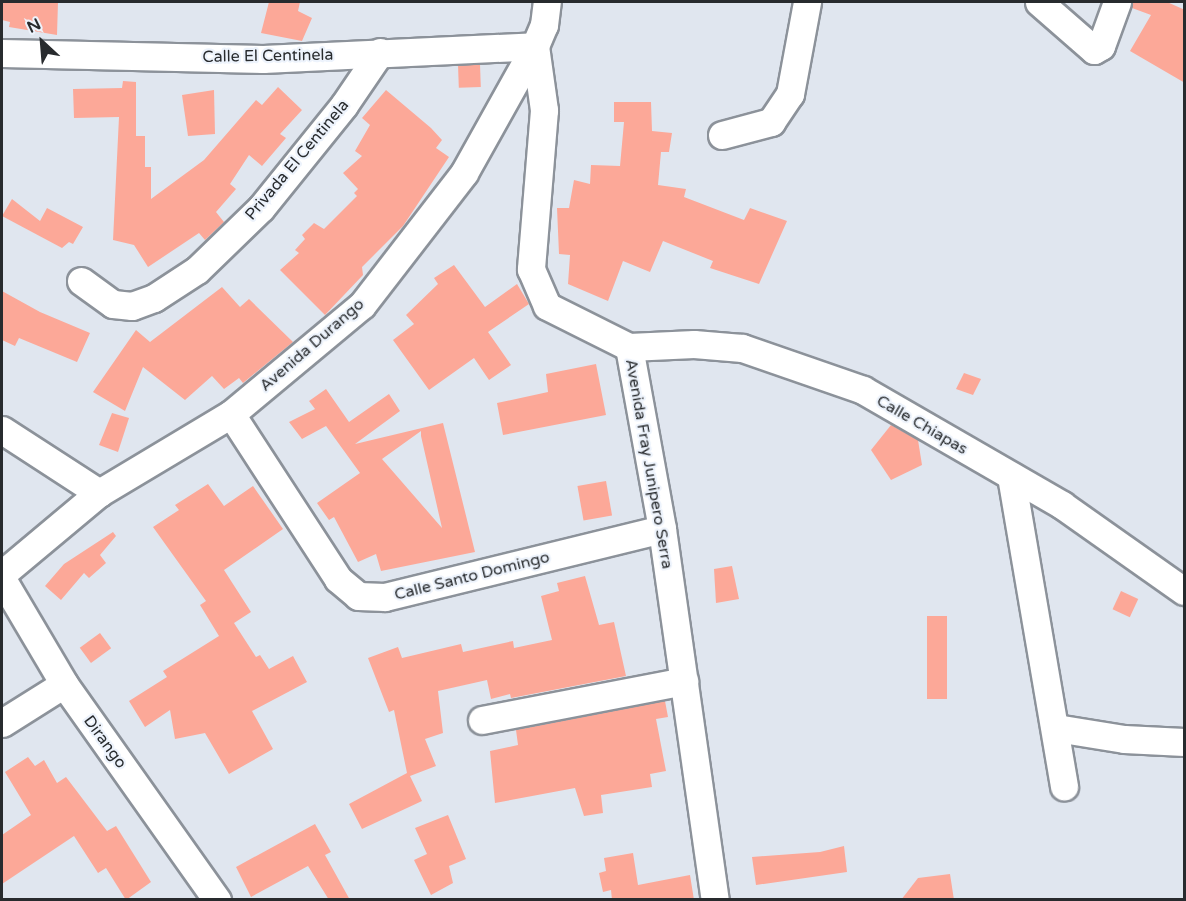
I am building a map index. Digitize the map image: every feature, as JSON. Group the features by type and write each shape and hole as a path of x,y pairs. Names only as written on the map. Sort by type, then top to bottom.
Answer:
{"street":[{"name":"Avenida Durango","path":"2,577 99,493 231,414 362,304 464,173 535,46 544,25 547,2"},
{"path":"722,135 771,122 790,94 807,2"},
{"path":"1039,2 1088,48 1101,46 1117,2"},
{"name":"Calle El Centinela","path":"2,53 262,59 535,46"},
{"name":"Avenida Fray Junipero Serra","path":"535,46 544,110 531,269 547,306 565,318 629,347 662,529 715,900"},
{"name":"Privada El Centinela","path":"81,281 113,304 132,306 154,298 197,270 261,208 344,105 380,52"},
{"name":"Calle Chiapas","path":"629,347 694,344 733,347 796,364 863,390 1062,505 1185,591"},
{"name":"Calle Santo Domingo","path":"231,414 338,579 358,596 385,597 662,529"},
{"path":"2,430 99,493"},
{"path":"1011,476 1056,728 1064,787"},
{"name":"Dirango","path":"2,577 64,684 217,900"},
{"path":"482,720 684,681"},
{"path":"2,723 64,684"},
{"path":"1056,728 1124,739 1185,742"}],"building":[{"path":"2,2 58,2 57,35 9,27 10,22 2,20"},
{"path":"269,2 300,2 298,11 312,18 302,41 261,33"},
{"path":"1132,2 1167,2 1185,10 1185,83 1130,51 1151,15 1132,8"},
{"path":"480,64 481,87 459,88 458,65"},
{"path":"123,81 136,82 136,136 145,136 145,167 151,167 151,199 204,160 256,100 262,105 278,87 302,110 280,134 286,138 262,166 249,155 230,184 236,189 216,212 224,222 205,240 199,233 148,267 134,245 113,240 119,117 74,118 73,89 122,88"},
{"path":"214,90 215,134 188,136 182,95"},
{"path":"386,90 431,128 442,140 436,148 449,157 403,226 362,267 363,275 325,315 280,270 299,253 295,250 305,239 302,235 314,223 324,229 357,196 354,193 358,189 343,173 362,156 355,151 370,125 362,118"},
{"path":"614,102 651,102 652,131 672,133 669,152 661,152 658,185 686,189 684,197 744,220 750,208 787,221 759,284 710,268 713,261 663,241 650,272 623,261 608,301 568,284 570,255 559,254 557,208 569,208 574,180 590,184 591,165 620,166 624,122 614,122"},
{"path":"12,199 40,221 47,208 83,227 73,244 69,242 62,248 2,216"},
{"path":"454,265 485,307 517,284 529,304 488,332 511,365 489,380 474,358 429,390 393,340 414,324 406,315 438,284 434,278"},
{"path":"222,287 240,307 249,299 293,342 243,383 239,378 224,389 212,376 185,400 143,367 125,411 93,392 136,330 150,342"},
{"path":"2,291 40,312 90,333 77,362 19,338 15,346 2,340"},
{"path":"596,364 606,415 503,435 497,403 548,392 546,374"},
{"path":"964,373 981,379 973,395 956,389"},
{"path":"326,389 349,422 389,394 400,411 355,444 443,423 475,552 381,571 376,554 358,562 334,517 329,520 317,503 360,473 326,426 302,439 289,422 315,409 309,401","holes":["421,431 442,528 382,459"]},
{"path":"112,413 129,418 118,452 99,445"},
{"path":"891,425 918,440 922,465 891,480 871,450"},
{"path":"606,481 612,515 584,521 577,486"},
{"path":"208,484 224,506 253,486 283,529 224,570 251,612 234,623 256,657 260,655 269,669 293,656 307,682 252,711 273,749 229,774 205,733 175,739 170,710 145,727 129,701 167,677 163,671 219,636 200,605 206,601 153,527 179,510 175,505"},
{"path":"113,532 116,536 100,555 106,563 89,578 84,573 61,600 45,586 64,564"},
{"path":"732,566 739,599 716,603 714,569"},
{"path":"585,576 599,625 614,622 626,676 511,698 510,694 491,699 487,680 438,691 443,733 425,739 436,766 410,776 422,801 362,829 349,804 407,773 394,710 389,712 368,658 398,647 402,658 461,644 463,652 513,641 514,648 552,640 541,596 559,591 557,583"},
{"path":"1121,591 1138,599 1130,617 1113,609"},
{"path":"927,616 947,616 947,699 927,699"},
{"path":"100,633 111,648 91,663 80,648"},
{"path":"665,701 668,717 656,719 666,771 650,774 652,787 601,795 603,813 584,816 575,788 495,803 490,751 518,745 516,730"},
{"path":"28,757 35,766 44,760 57,783 66,777 107,831 116,826 151,882 126,900 106,868 98,873 74,836 2,884 2,835 31,815 5,772"},
{"path":"448,815 466,859 449,866 453,883 431,895 414,860 427,854 415,828"},
{"path":"315,824 331,852 325,855 350,900 329,900 308,866 251,897 236,867"},
{"path":"844,846 847,872 756,885 752,857 820,852"},
{"path":"633,853 638,885 690,875 694,900 612,900 611,890 603,892 599,873 606,871 604,858"},
{"path":"950,874 954,900 901,900 918,878"}]}
